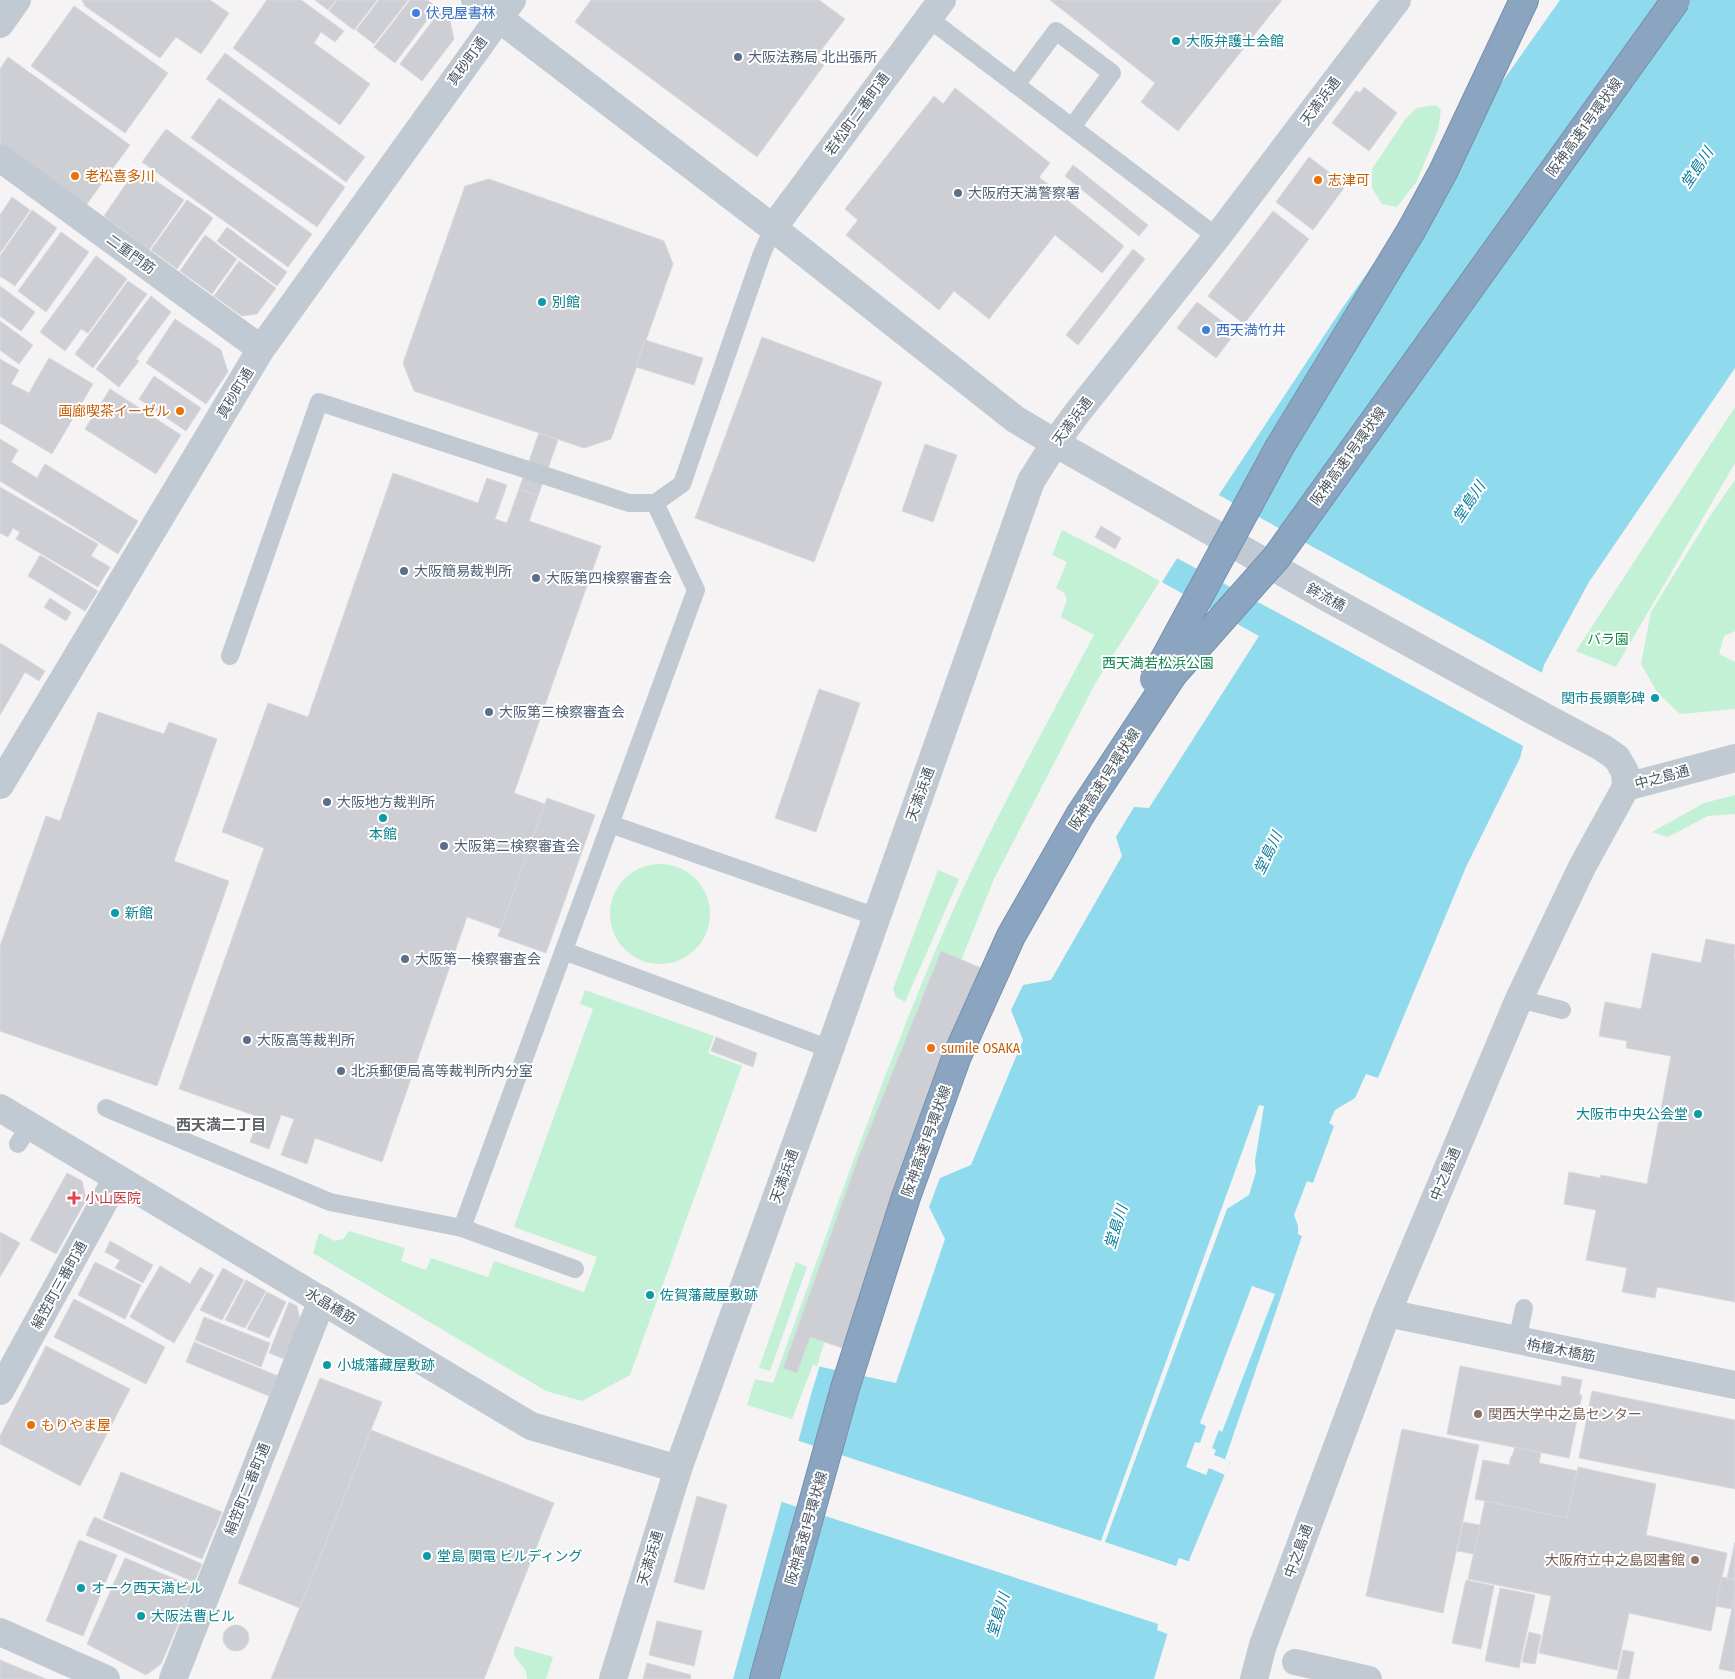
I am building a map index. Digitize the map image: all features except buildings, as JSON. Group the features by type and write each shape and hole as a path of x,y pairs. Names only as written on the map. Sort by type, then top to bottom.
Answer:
{"highway":[{"path":"1080,814 1279,448 1412,229 1443,172 1524,0"},
{"name":"阪神高速1号環状線","path":"764,1679 846,1388 906,1197 957,1056 1012,936 1080,814 1172,674 1276,558 1676,0"}],"street":[{"path":"0,24 17,0"},
{"name":"鉾流橋","path":"475,0 505,9 773,228 1015,418 1055,443 1328,598 1603,748 1617,758 1625,772 1626,787"},
{"name":"天満浜通","path":"613,1679 678,1469 830,1049 1031,481 1055,443 1217,237 1397,0"},
{"name":"真砂町通","path":"0,785 261,349 505,9"},
{"name":"若松町二番町通","path":"773,228 935,9"},
{"name":"二重門筋","path":"0,158 261,349"},
{"name":"中之島通","path":"1254,1679 1264,1645 1387,1313 1519,999 1582,867 1626,787 1735,758"},
{"name":"水晶橋筋","path":"0,1108 24,1134 117,1178 531,1426 678,1469"},
{"name":"絹笠町三番町通","path":"0,1391 117,1178"},
{"name":"絹笠町二番町通","path":"173,1679 322,1300"},
{"name":"栴檀木橋筋","path":"1387,1313 1735,1385"},
{"path":"0,1632 106,1679"},
{"path":"1294,1662 1369,1679"}],"lane":[{"path":"935,9 1016,85 1217,237"},
{"path":"1016,85 1056,31 1112,73 1072,127"},
{"path":"230,656 319,402 629,503 655,503 682,484 761,256 773,228"},
{"path":"462,1228 696,590 655,503"},
{"path":"610,824 877,917"},
{"path":"564,951 830,1049"},
{"path":"1519,999 1562,1010"},
{"path":"106,1108 330,1202 462,1228 575,1269"},
{"path":"1517,1341 1524,1308"}],"green space":[{"path":"1436,105 1441,110 1438,130 1417,181 1397,207 1382,204 1372,188 1372,169 1404,121 1416,108"},
{"name":"バラ園","path":"1735,407 1735,463 1616,667 1576,651"},
{"path":"1735,480 1735,631 1724,636 1719,654 1735,662 1735,709 1680,714 1657,692 1641,664 1651,612 1710,516"},
{"name":"西天満若松浜公園","path":"1062,530 1131,565 1259,636 896,1383 813,1365 792,1419 747,1405 755,1379 773,1383 871,1114 912,1007 952,913 1010,793 1094,635 1061,617 1067,599 1064,593 1056,588 1067,562 1052,555"},
{"path":"1735,795 1735,814 1708,816 1668,837 1652,832 1704,803"},
{"path":"660,864 679,868 696,878 706,895 710,914 706,933 696,950 679,960 660,964 641,960 624,950 614,933 610,914 614,895 624,878 641,868"},
{"path":"938,870 959,879 905,1002 896,997 893,989"},
{"path":"585,990 714,1036 708,1053 742,1066 630,1375 582,1401 546,1391 313,1253 319,1233 335,1241 343,1239 349,1231 405,1248 401,1261 426,1270 431,1258 488,1277 494,1261 584,1292 597,1257 514,1227 593,1009 580,1004"},
{"path":"796,1262 807,1267 770,1371 759,1368"},
{"path":"515,1646 553,1657 546,1679 527,1679 526,1671 514,1655"}],"water":[{"name":"堂島川","path":"1560,0 1735,0 1735,368 1589,582 1544,665 1520,758 1466,867 1378,1078 1366,1074 1355,1098 1335,1110 1329,1123 1334,1126 1313,1183 1307,1181 1294,1215 1298,1226 1298,1234 1302,1236 1225,1459 1230,1462 1190,1558 1154,1679 733,1679 812,1391 851,1265 1097,686 1174,563 1341,310"}],"pier":[{"path":"1217,494 1544,674 1525,747 1175,557"},
{"name":"西天満若松浜公園","path":"1160,581 1259,636 1149,808 1134,807 1116,837 1122,856 1051,980 1023,985 1011,1010 1023,1040 971,1165 940,1178 929,1207 945,1239 896,1383 817,1366 881,1159 994,879 1095,684"},
{"path":"1259,1105 1264,1106 1255,1161 1256,1172 1249,1195 1227,1209 1105,1542 1176,1566 1179,1558 1191,1562 1170,1635 1157,1630 1158,1624 779,1501 796,1440 1101,1541"},
{"path":"1252,1286 1275,1294 1222,1432 1219,1430 1212,1448 1216,1450 1214,1455 1230,1461 1225,1475 1209,1468 1206,1475 1186,1467 1195,1442 1200,1443 1206,1426 1200,1423"}],"place":[{"name":"伏見屋書林","path":"416,13"},
{"name":"大阪弁護士会館","path":"1176,41"},
{"name":"大阪法務局 北出張所","path":"738,57"},
{"name":"老松喜多川","path":"75,176"},
{"name":"志津可","path":"1318,180"},
{"name":"大阪府天満警察署","path":"958,193"},
{"name":"別館","path":"542,302"},
{"name":"西天満竹井","path":"1206,330"},
{"name":"画廊喫茶イーゼル","path":"180,411"},
{"name":"大阪簡易裁判所","path":"404,571"},
{"name":"大阪第四検察審査会","path":"536,578"},
{"name":"関市長顕彰碑","path":"1655,698"},
{"name":"大阪第三検察審査会","path":"489,712"},
{"name":"大阪地方裁判所","path":"327,802"},
{"name":"本館","path":"383,818"},
{"name":"大阪第二検察審査会","path":"444,846"},
{"name":"新館","path":"115,913"},
{"name":"大阪第一検察審査会","path":"405,959"},
{"name":"大阪高等裁判所","path":"247,1040"},
{"name":"sumile OSAKA","path":"931,1048"},
{"name":"北浜郵便局高等裁判所内分室","path":"341,1071"},
{"name":"大阪市中央公会堂","path":"1698,1114"},
{"name":"小山医院","path":"74,1198"},
{"name":"佐賀藩蔵屋敷跡","path":"650,1295"},
{"name":"小城藩藏屋敷跡","path":"327,1365"},
{"name":"関西大学中之島センター","path":"1478,1414"},
{"name":"もりやま屋","path":"31,1425"},
{"name":"堂島 関電 ビルディング","path":"427,1556"},
{"name":"大阪府立中之島図書館","path":"1695,1560"},
{"name":"オーク西天満ビル","path":"81,1588"},
{"name":"大阪法曹ビル","path":"141,1616"}],"district":[{"name":"西天満二丁目","path":"221,1125"}]}
